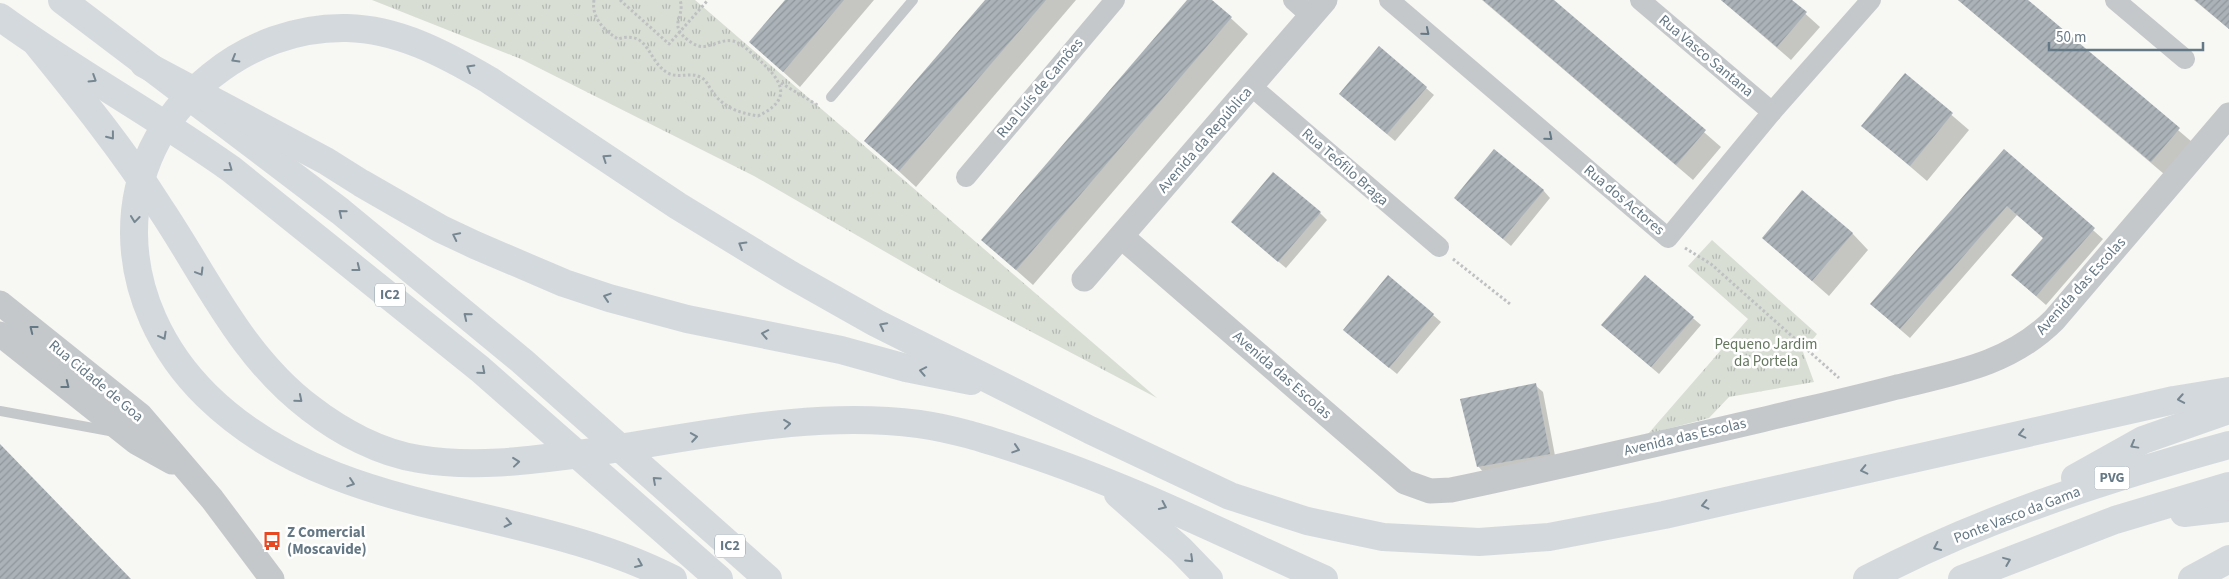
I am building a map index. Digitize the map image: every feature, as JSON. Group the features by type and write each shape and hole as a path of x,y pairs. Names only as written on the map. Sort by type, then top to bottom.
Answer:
{"highway":[{"name":"IC2","path":"62,0 340,211 506,348 768,579"},
{"name":"IC2","path":"0,17 37,44 187,138 231,169 480,368 719,579"},
{"path":"673,579 605,550 558,535 386,494 306,464 268,444 233,419 206,395 177,360 163,338 142,292 136,267 134,234 138,193 146,161 159,133 178,107 218,70 253,48 279,38 310,30 348,28 382,32 416,42 458,62 519,99 678,206 791,275 876,323 1005,388 1230,496 1307,521 1383,537 1479,542 1549,538 1654,517 2174,400 2229,391"},
{"path":"37,44 115,141 163,211 239,334 280,384 311,409 347,433 377,447 415,459 467,464 550,458 739,430 825,421 886,421 921,424 969,434 1102,480 1324,579"},
{"path":"144,64 326,161 360,183 441,229 564,283 609,298 687,319 841,350 906,368 1005,388"},
{"path":"1998,520 2143,440 2229,410"},
{"name":"Ponte Vasco da Gama","path":"1867,579 1998,520 2109,479 2229,445"},
{"path":"1102,480 1181,550 1209,579"},
{"path":"1962,579 2115,520 2229,486"},
{"path":"2115,520 2229,508"},
{"path":"2192,579 2229,559"}],"street":[{"name":"Rua Luís de Camões","path":"966,177 1115,0"},
{"name":"Rua dos Actores","path":"1388,0 1668,238 1772,112 1871,0"},
{"name":"Rua Vasco Santana","path":"1640,0 1772,112"},
{"path":"2115,0 2186,59"},
{"name":"Avenida da República","path":"1084,279 1251,86 1310,5"},
{"name":"Rua Teófilo Braga","path":"1251,86 1439,247"},
{"name":"Avenida das Escolas","path":"1122,237 1405,482 1430,491 1451,490 1575,464 1859,397 1983,364 2029,343 2054,320 2076,295 2229,114"},
{"name":"Rua Cidade de Goa","path":"0,303 140,415 212,499 272,579"},
{"name":"Rua Cidade de Goa","path":"0,334 136,442 184,468"}],"lane":[{"path":"831,97 913,0"},
{"path":"0,411 99,431 124,433"}],"path":[{"path":"594,0 596,16 605,31 618,39 629,36 635,37 644,44 659,67 669,74 681,77 693,75 701,77 708,82 722,103 732,109 758,116 770,110 778,103 781,83"},
{"path":"620,0 669,44 708,0"},
{"path":"680,0 682,6 677,22 680,32 693,44 704,48 730,40 740,43 775,74 781,83 822,108 831,97"},
{"path":"1668,238 1711,264 1859,397"},
{"path":"1439,247 1510,304"}],"green space":[{"path":"372,0 695,0 1157,398 948,288 754,176 521,59"},
{"name":"Pequeno Jardim da Portela","path":"1712,240 1817,334 1803,352 1814,382 1729,397 1709,418 1648,434 1748,319 1688,266"}],"building":[{"path":"785,0 844,0 783,72 749,42"},
{"path":"985,0 1046,0 899,171 864,141"},
{"path":"1187,0 1212,0 1232,17 1016,270 981,240"},
{"path":"1483,0 1554,0 1706,130 1676,165"},
{"path":"1721,0 1792,0 1807,12 1777,47"},
{"path":"1958,0 2028,0 2180,128 2151,162"},
{"path":"2195,0 2229,0 2229,29"},
{"path":"1379,46 1427,87 1387,134 1339,94"},
{"path":"1905,73 1953,113 1910,166 1861,126"},
{"path":"1494,149 1544,190 1503,239 1454,198"},
{"path":"2004,149 2095,228 2036,296 2011,275 2043,238 2007,206 1900,329 1870,304"},
{"path":"1273,172 1321,212 1278,262 1231,222"},
{"path":"1802,190 1853,233 1812,281 1762,238"},
{"path":"1388,275 1434,314 1389,368 1343,330"},
{"path":"1645,275 1694,317 1651,367 1601,325"},
{"path":"1536,383 1550,454 1477,467 1460,399"},
{"path":"0,444 131,579 0,579"}],"place":[{"name":"Z Comercial (Moscavide)","path":"272,541"}]}
